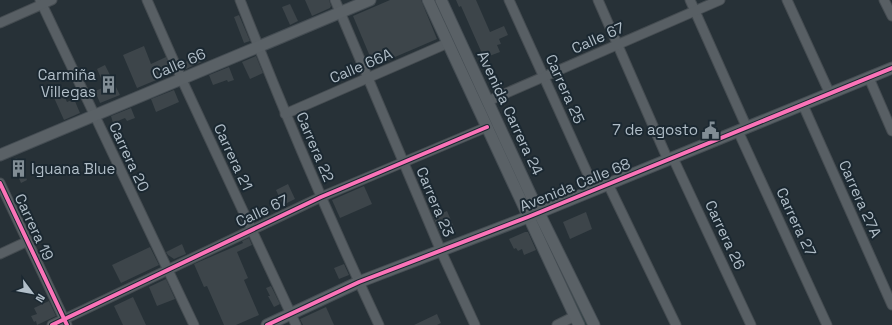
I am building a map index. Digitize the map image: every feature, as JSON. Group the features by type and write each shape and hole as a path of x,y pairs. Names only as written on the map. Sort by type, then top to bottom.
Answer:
{"main road":[{"name":"Calle 66","path":"0,156 370,0"},
{"name":"Avenida Carrera 24","path":"428,0 577,321"},
{"name":"Avenida Carrera 24","path":"441,0 539,213 594,325"},
{"name":"Avenida Calle 68","path":"267,325 359,282 539,213 892,68"}],"street":[{"path":"0,23 41,2 52,0"},
{"name":"Carrera 21","path":"147,0 296,325"},
{"name":"Carrera 22","path":"240,0 285,114 359,282 380,325"},
{"name":"Carrera 23","path":"335,0 441,251 475,325"},
{"name":"Carrera 25","path":"509,0 595,190"},
{"name":"Carrera 26","path":"598,0 671,159 751,325"},
{"name":"Carrera 27","path":"690,0 742,130 827,325"},
{"name":"Calle 67","path":"488,101 720,0"},
{"path":"788,0 830,94"},
{"path":"884,0 892,16"},
{"name":"Carrera 20","path":"41,2 194,325"},
{"name":"Calle 66A","path":"285,114 448,43"},
{"path":"869,78 892,131"},
{"name":"Carrera 27A","path":"803,105 892,305"},
{"name":"Calle 67","path":"52,325 66,322 168,269 321,197 486,127"},
{"name":"Carrera 19","path":"0,183 66,322"},
{"path":"608,184 676,325"},
{"path":"0,254 28,241"},
{"path":"557,325 577,321"}],"green space":[{"path":"557,258 590,325 585,325 553,260"}],"building":[{"path":"305,0 329,0 331,6 330,8 312,16"},
{"path":"390,0 421,0 437,39 374,66 353,16"},
{"path":"456,0 476,0 490,32 504,26 508,35 499,39 501,44 497,45 500,52 484,58 461,6 459,7"},
{"path":"290,4 298,21 290,25 282,7"},
{"path":"239,15 250,41 244,43 234,17"},
{"path":"144,46 151,64 166,57 173,73 137,88 123,55"},
{"path":"204,54 206,60 186,69 183,63"},
{"path":"256,56 263,73 250,79 242,62"},
{"name":"Carmiña Villegas","path":"105,65 120,95 100,103 95,91 105,87 97,69"},
{"path":"229,67 234,80 228,82 227,80 213,85 209,75"},
{"path":"60,87 67,102 74,99 80,113 64,120 51,91"},
{"path":"174,90 179,102 156,112 151,99"},
{"path":"131,108 135,118 127,121 125,118 113,123 111,116"},
{"name":"Iguana Blue","path":"17,158 27,180 21,183 11,160"},
{"path":"288,184 295,199 283,205 276,190"},
{"path":"364,186 372,204 340,218 332,200"},
{"path":"447,211 456,232 444,237 442,236 433,217"},
{"path":"586,212 592,229 570,239 563,222"},
{"path":"528,232 536,250 524,255 522,249 518,251 516,248 514,249 509,239"},
{"path":"249,238 252,245 237,252 248,278 244,280 259,315 236,325 224,325 207,286 204,287 194,264 243,243 242,241"},
{"path":"182,244 186,254 174,259 166,252"},
{"path":"150,247 159,265 121,283 112,265"},
{"path":"344,264 349,275 339,279 334,268"},
{"path":"166,279 175,299 157,306 149,287"},
{"path":"271,286 280,304 274,307 268,296 270,296 266,288"},
{"path":"133,297 146,325 123,325 114,306"},
{"path":"49,301 56,316 37,325 36,321 34,322 31,316 37,314 34,308"},
{"path":"326,307 334,325 303,325 300,319"},
{"path":"437,314 441,323 437,325 414,325"}],"cycle path":[{"path":"267,325 359,282 528,217 892,68"},
{"path":"52,325 321,197 487,127"},
{"path":"0,183 67,325"}],"place":[{"name":"Carmiña Villegas","path":"109,84"},
{"name":"7 de agosto","path":"711,130"},
{"name":"Iguana Blue","path":"18,169"}]}
